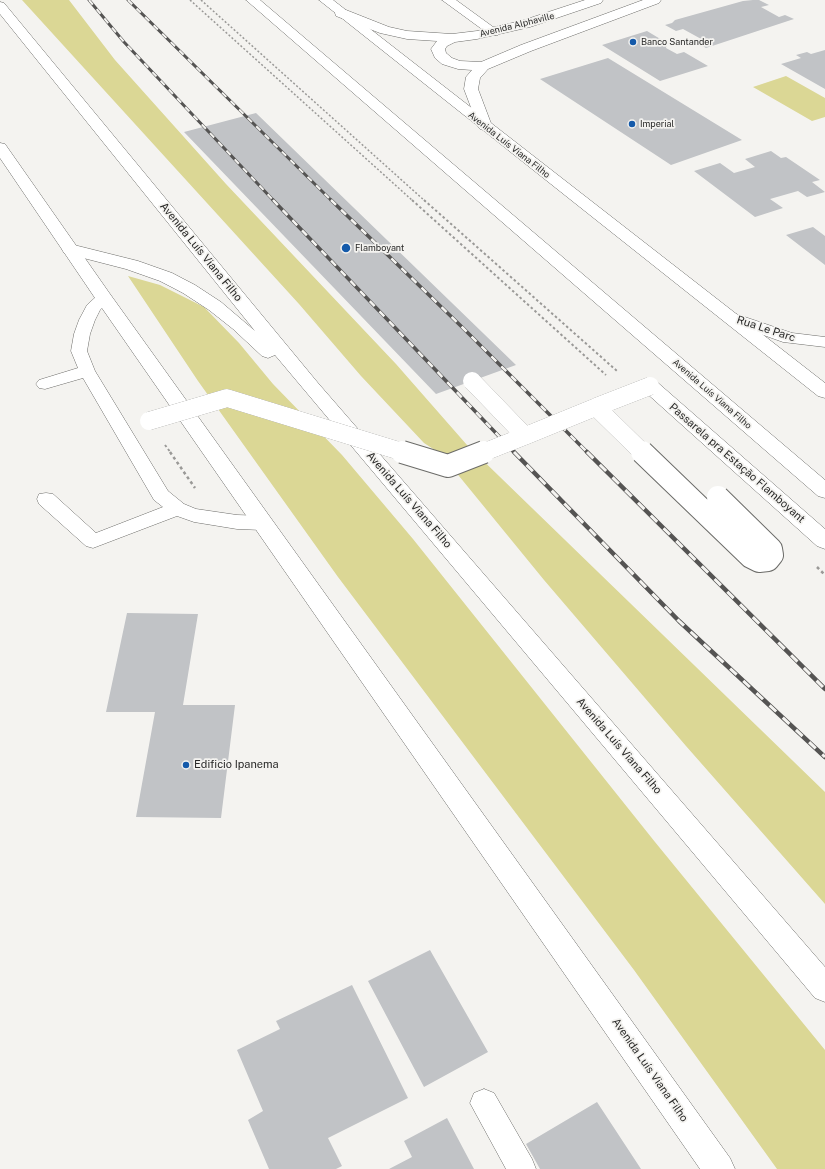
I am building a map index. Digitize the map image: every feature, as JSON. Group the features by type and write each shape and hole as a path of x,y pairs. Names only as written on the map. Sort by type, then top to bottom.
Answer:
{"main road":[{"name":"Avenida Luís Viana Filho","path":"252,0 825,491"},
{"name":"Avenida Luís Viana Filho","path":"325,0 825,392"},
{"name":"Avenida Alphaville","path":"341,13 385,30 408,35 452,38 494,32 549,17 597,0"},
{"name":"Avenida Alphaville","path":"483,66 526,48 655,0"},
{"name":"Avenida Luís Viana Filho","path":"0,6 311,387 825,988"},
{"path":"452,38 442,43 438,49 440,55 446,61 458,65 483,66"},
{"path":"483,66 474,76 471,89 485,126"},
{"name":"Avenida Luís Viana Filho","path":"0,147 104,298 719,1169"},
{"path":"70,249 132,265 166,277 189,289 233,320 271,355 311,387"},
{"name":"Rua Le Parc","path":"730,317 789,338 825,342"},
{"path":"472,381 525,436"},
{"name":"Passarela pra Estação Flamboyant","path":"596,407 650,386 825,541"},
{"path":"149,421 227,398 448,466 596,407 751,557 759,561 768,560 772,555 771,549 718,497"}],"lane":[{"path":"448,0 494,32"},
{"path":"104,298 94,308 87,320 82,334 79,351 87,371 161,495 177,509 194,515 216,520 263,523"},
{"path":"45,384 87,371"},
{"path":"46,499 93,541 177,509"},
{"path":"484,1103 522,1169"}],"path":[{"path":"190,0 611,380"},
{"path":"201,0 622,375"},
{"path":"169,450 186,475"},
{"path":"813,564 825,575"}],"shaded area":[{"path":"22,0 69,0 115,60 226,184 396,364 467,445 825,792 825,904 686,746 544,580 441,454 424,443 361,376 299,304"},
{"path":"786,76 825,98 825,117 812,121 753,87"},
{"path":"128,276 160,285 204,307 239,343 273,384 342,455 413,539 655,842 825,1050 825,1169 777,1169 634,970 338,577 198,381"}],"building":[{"path":"759,0 769,5 761,7 779,17 785,15 794,19 706,48 696,42 703,40 683,29 676,31 665,25 672,23 675,20 743,1"},
{"path":"647,31 667,43 666,48 677,54 684,52 708,66 660,81 602,45"},
{"path":"825,50 825,89 781,64 801,58 796,55 807,52 811,54"},
{"path":"608,58 742,140 671,165 540,79"},
{"name":"Flamboyant","path":"256,113 516,365 436,394 184,132"},
{"path":"771,151 781,158 786,157 820,180 812,182 825,192 807,197 798,191 770,199 783,208 755,217 694,171 720,163 734,173 755,167 745,159"},
{"path":"813,227 825,236 825,265 786,235"},
{"name":"Edificio Ipanema","path":"127,613 198,614 183,705 235,705 221,818 136,817 155,712 106,712"},
{"path":"430,950 488,1052 424,1087 368,981"},
{"path":"352,985 408,1098 328,1138 342,1166 336,1169 269,1169 248,1120 263,1111 237,1050 280,1029 276,1021"},
{"path":"597,1102 641,1169 540,1169 526,1144"},
{"path":"447,1118 474,1169 389,1169 412,1157 404,1141"}],"railway":[{"path":"89,0 124,42 274,201"},
{"path":"128,0 332,201"},
{"path":"273,200 515,453"},
{"path":"331,200 463,328 587,452"},
{"path":"514,452 679,621 825,757"},
{"path":"587,452 825,689"}],"place":[{"name":"Banco Santander","path":"633,42"},
{"name":"Imperial","path":"632,124"},
{"name":"Flamboyant","path":"346,248"},
{"name":"Edificio Ipanema","path":"186,765"}]}
